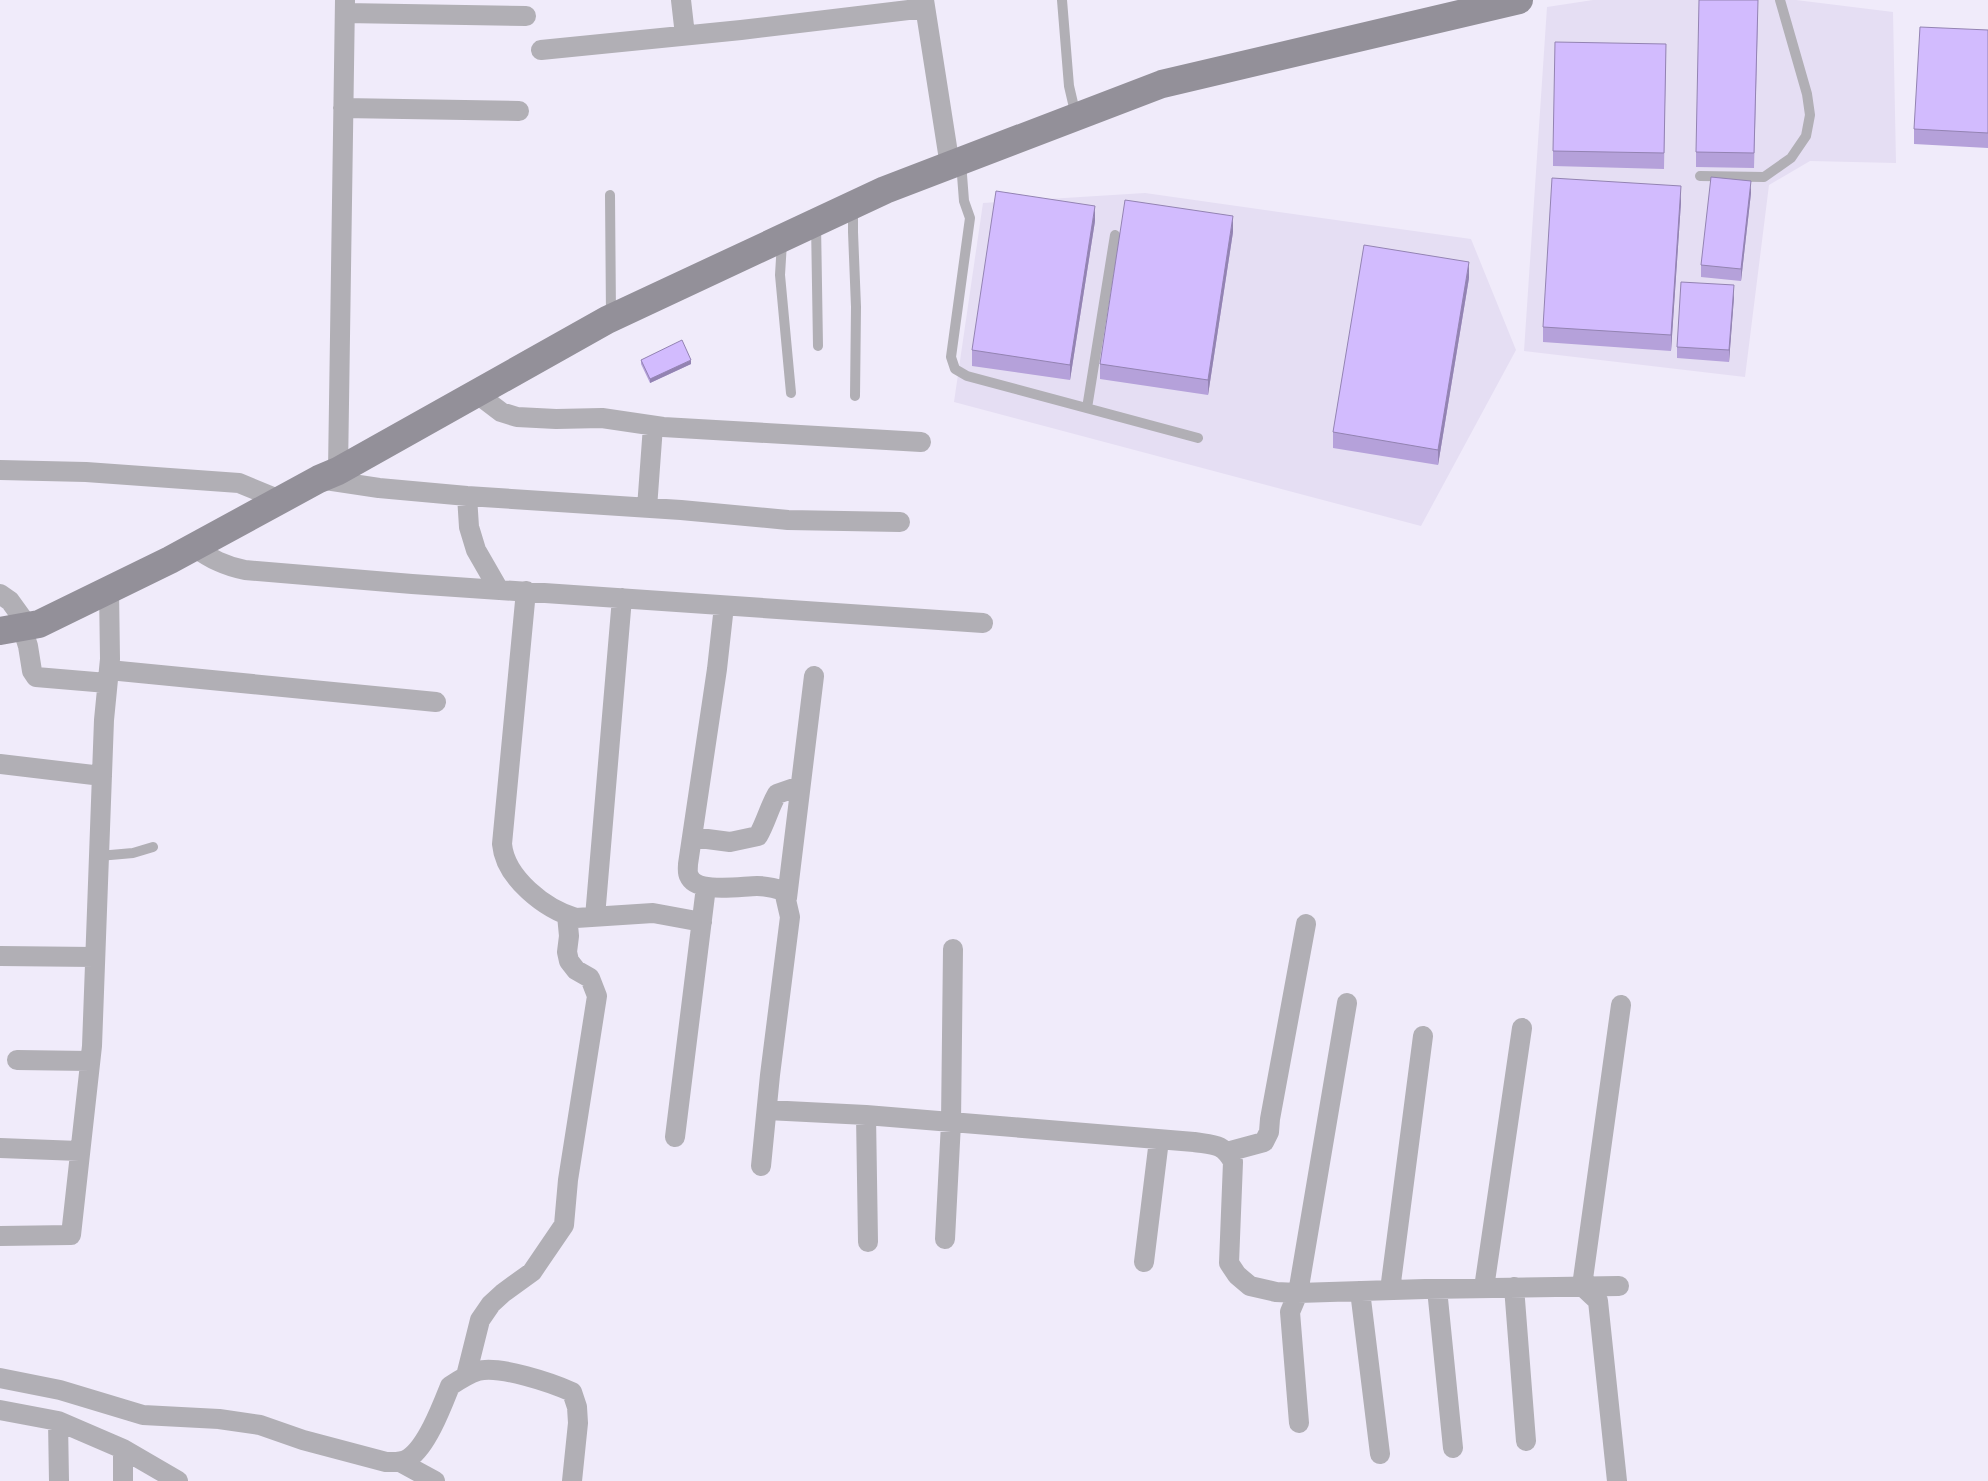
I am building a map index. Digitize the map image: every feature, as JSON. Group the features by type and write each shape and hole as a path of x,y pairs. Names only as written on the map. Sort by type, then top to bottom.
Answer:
{"main road":[{"path":"17,628 39,624 194,547 611,318 886,190 1162,84 1480,5 1519,0"}],"street":[{"path":"681,0 685,35"},
{"path":"541,50 685,35 924,4 955,164"},
{"path":"526,16 345,7 343,108 328,475 379,488 468,496 822,522 900,522"},
{"path":"343,108 519,111"},
{"path":"476,393 501,412 517,417 556,419 602,418 653,426 921,442"},
{"path":"647,508 653,426"},
{"path":"0,470 86,472 239,483 280,500"},
{"path":"468,496 471,535 476,550 499,590"},
{"path":"194,547 212,560 245,570 499,590 983,623"},
{"path":"0,1236 71,1235 92,1046 94,957 108,676 109,590"},
{"path":"526,591 502,844 503,855 514,876 536,895 567,915 576,918 653,913 702,922"},
{"path":"0,594 10,601 17,628 28,646 32,671 36,677 108,676 436,702"},
{"path":"595,917 622,598"},
{"path":"724,606 717,669 688,864 689,876 695,883 706,886 767,887 784,892 787,898"},
{"path":"761,1166 766,1110 790,917 787,898 814,676"},
{"path":"0,764 102,776"},
{"path":"692,837 730,842 758,836 777,794 800,786"},
{"path":"675,1136 706,886"},
{"path":"466,1376 480,1320 491,1304 503,1292 532,1272 564,1224 568,1180 597,996 590,978 576,970 569,961 567,952 570,936 567,915"},
{"path":"1228,1152 1264,1142 1269,1132 1306,924"},
{"path":"945,1239 951,1123 953,949"},
{"path":"0,956 94,957"},
{"path":"1299,1423 1290,1312 1298,1293 1347,1003"},
{"path":"1582,1286 1621,1005"},
{"path":"1484,1288 1522,1028"},
{"path":"1390,1290 1423,1036"},
{"path":"17,1060 90,1061"},
{"path":"766,1110 866,1115 1218,1146 1228,1152 1233,1162 1230,1263 1237,1275 1250,1286 1276,1292 1619,1286"},
{"path":"866,1115 868,1242"},
{"path":"1144,1262 1158,1140"},
{"path":"0,1148 80,1151"},
{"path":"1582,1286 1598,1301 1617,1481"},
{"path":"1514,1287 1526,1441"},
{"path":"1437,1289 1453,1448"},
{"path":"1360,1291 1380,1454"},
{"path":"0,1378 60,1390 143,1415 201,1417 260,1425 303,1440 386,1462 400,1462 409,1458 423,1442 440,1411 450,1386 466,1376 492,1369 556,1385 572,1392 577,1406 578,1423 572,1481"},
{"path":"0,1410 58,1421 123,1449 178,1481"},
{"path":"58,1421 59,1481"},
{"path":"123,1449 123,1481"},
{"path":"400,1462 435,1481"}],"lane":[{"path":"1062,0 1069,86 1076,117"},
{"path":"1700,176 1764,177 1791,158 1806,136 1810,115 1807,94 1780,0"},
{"path":"955,164 970,218 951,358 956,369 967,376 1198,438"},
{"path":"610,195 611,318"},
{"path":"853,205 856,307 855,396"},
{"path":"816,222 818,346"},
{"path":"1087,408 1115,235"},
{"path":"782,239 780,275 791,393"},
{"path":"99,856 133,853 153,847"}],"shaded area":[{"path":"1593,0 1796,0 1893,12 1896,163 1810,161 1769,185 1745,377 1524,351 1547,7"},
{"path":"1145,193 1471,239 1516,350 1421,526 954,402 983,203"}],"building":[{"path":"1699,0 1758,0 1754,153 1696,152"},
{"path":"1920,27 1988,30 1988,133 1914,129"},
{"path":"1555,42 1666,44 1664,153 1553,151"},
{"path":"1711,177 1751,181 1741,269 1701,265"},
{"path":"1552,178 1681,186 1671,335 1543,327"},
{"path":"996,191 1095,206 1070,365 972,350"},
{"path":"1125,200 1233,216 1208,380 1100,364"},
{"path":"1364,245 1469,262 1438,450 1333,432"},
{"path":"1681,282 1734,285 1729,350 1677,347"},
{"path":"682,340 691,360 650,379 641,360"}]}
